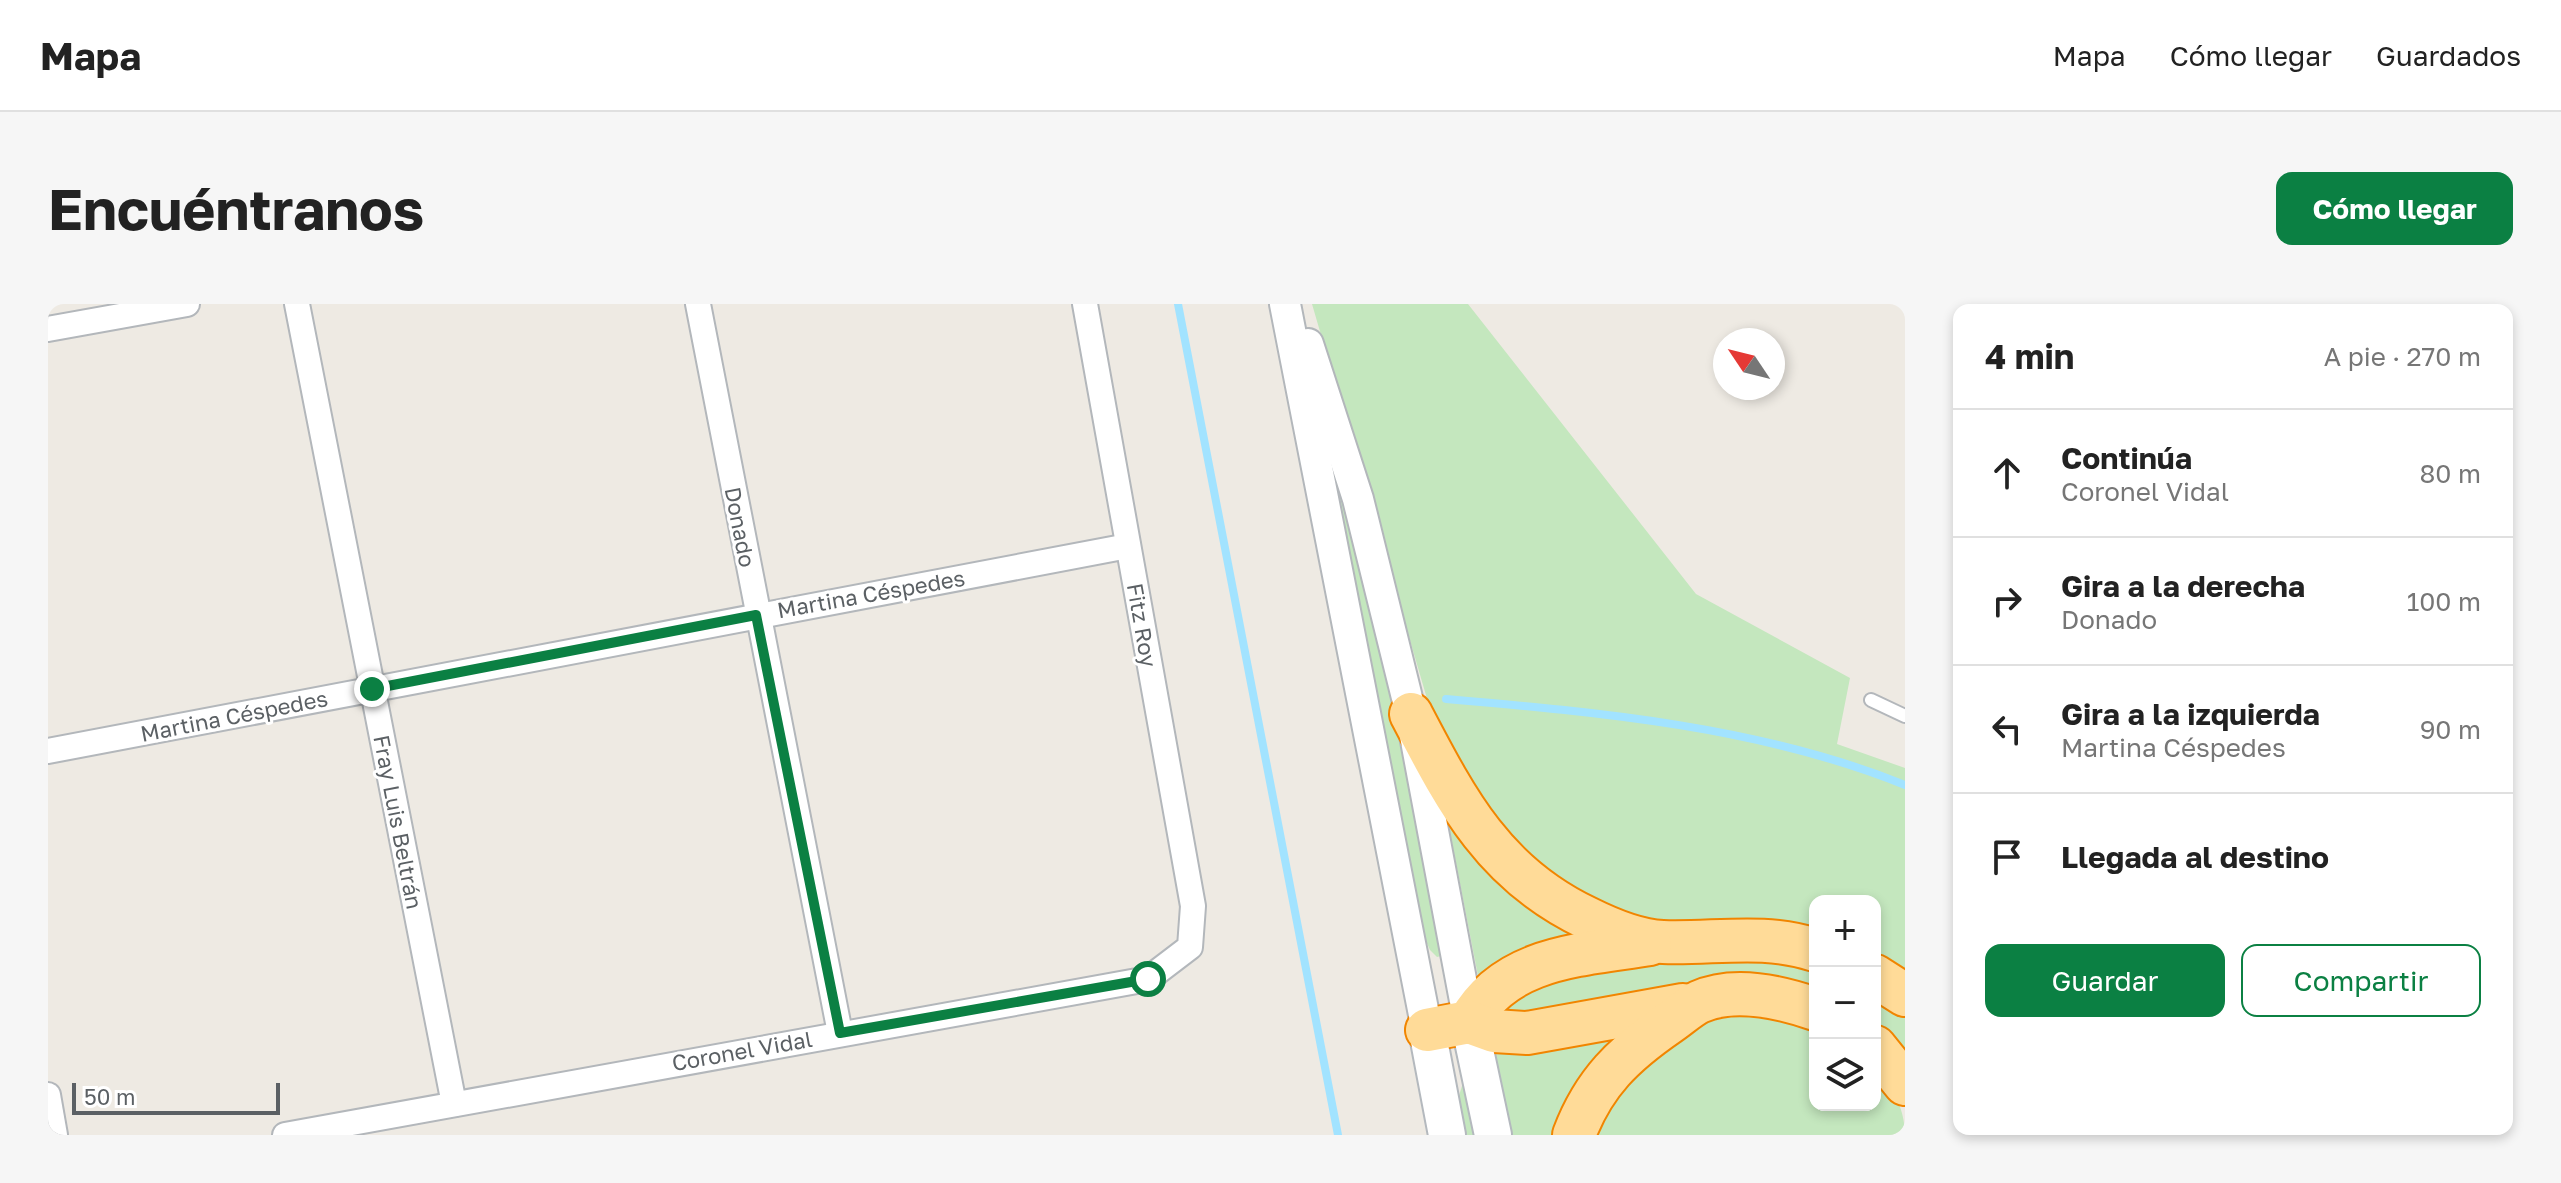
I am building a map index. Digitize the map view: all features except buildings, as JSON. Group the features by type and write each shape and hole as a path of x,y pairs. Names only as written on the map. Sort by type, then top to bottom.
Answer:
{"highway":[{"path":"1411,714 1455,798 1497,855 1559,905 1605,927 1660,942"},
{"path":"1469,1022 1482,998 1501,982 1550,960 1660,942 1733,938 1809,948"},
{"path":"1881,980 1905,995"},
{"path":"1427,1030 1469,1022 1494,1031 1527,1033 1740,994 1780,998 1809,1007"},
{"path":"1574,1135 1583,1113 1624,1054 1700,1002"},
{"path":"1881,1054 1905,1084"}],"main road":[{"path":"1469,1022 1493,1135"},
{"path":"1427,1030 1447,1135"}],"street":[{"path":"48,329 187,304"},
{"name":"Fray Luis Beltrán","path":"297,304 454,1104"},
{"name":"Donado","path":"698,304 756,615 840,1033"},
{"name":"Fitz Roy","path":"1085,304 1193,906 1190,947"},
{"path":"1285,304 1427,1030"},
{"path":"1295,304 1358,499 1411,714 1469,1022"},
{"name":"Martina Céspedes","path":"48,751 1128,546"},
{"name":"Coronel Vidal","path":"285,1135 1148,979 1190,947"},
{"path":"48,1095 55,1135"}],"lane":[{"path":"1871,700 1905,716"}],"green space":[{"path":"1312,304 1468,304 1696,594 1850,678 1837,744 1905,768 1905,981 1881,967 1881,895 1809,895 1809,935 1664,926 1584,901 1509,850 1437,733"},
{"path":"1320,414 1378,628 1445,955 1437,957 1430,950 1420,928"},
{"path":"1445,807 1582,937 1480,986"},
{"path":"1809,958 1809,996 1500,1019 1499,995 1651,959"},
{"path":"1881,991 1905,1008 1905,1061 1881,1039"},
{"path":"1730,1006 1809,1020 1809,1111 1881,1111 1881,1071 1899,1105 1905,1135 1586,1135 1623,1071"},
{"path":"1623,1029 1564,1135 1511,1135 1493,1052"},
{"path":"1466,1073 1482,1135 1462,1135 1458,1099"}],"waterway":[{"path":"1178,304 1338,1135"},
{"path":"1446,699 1679,725 1794,749 1905,785"}],"route":[{"path":"372,689 756,615 840,1033 1148,979"}]}
